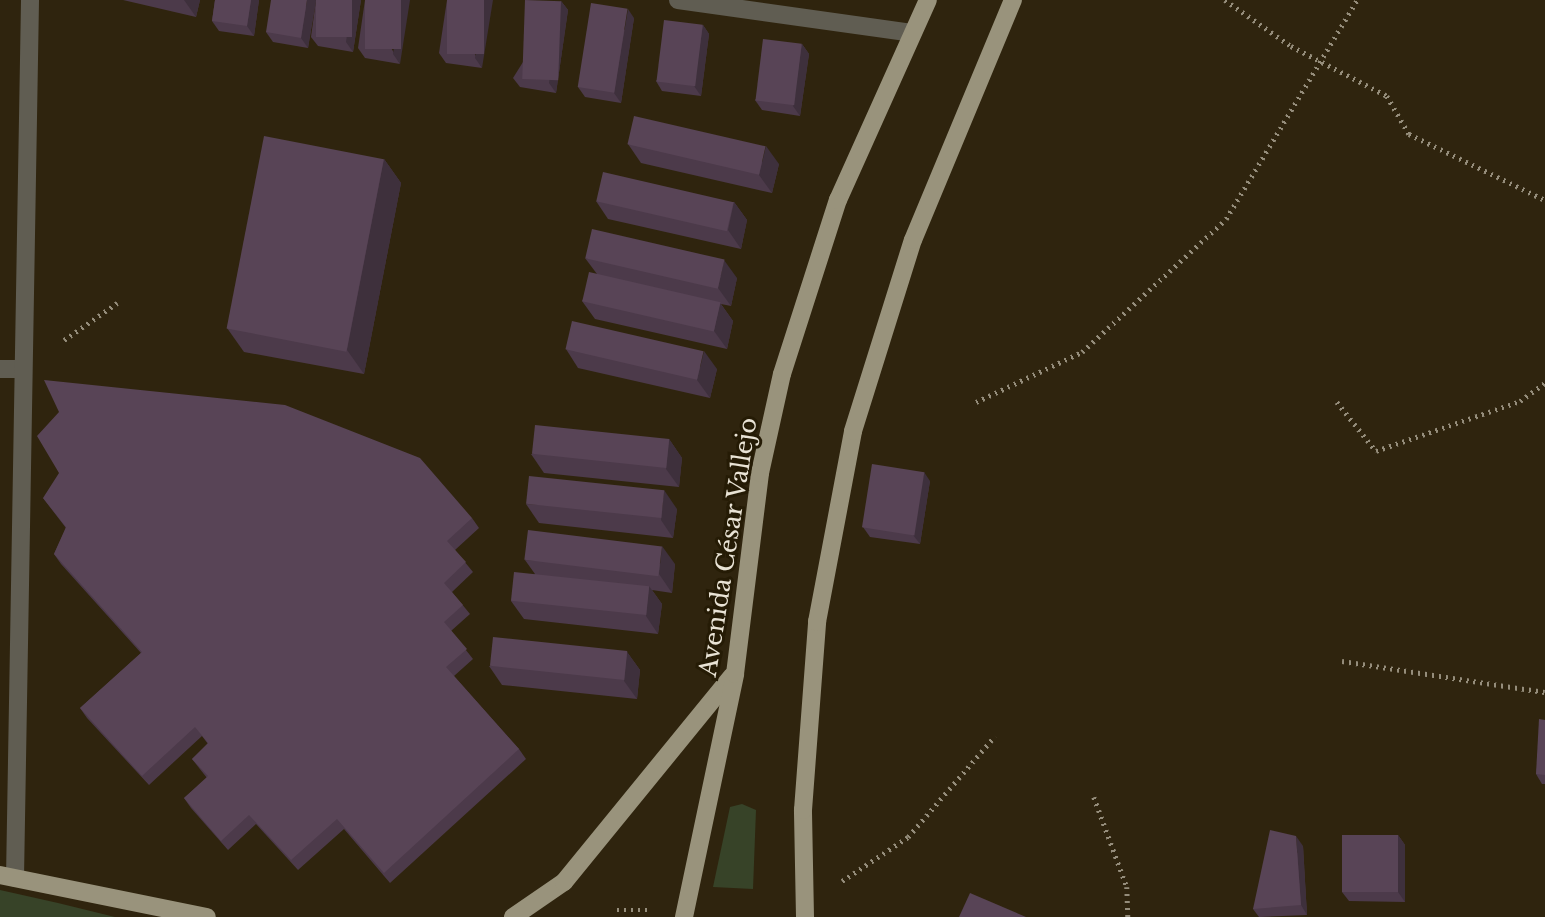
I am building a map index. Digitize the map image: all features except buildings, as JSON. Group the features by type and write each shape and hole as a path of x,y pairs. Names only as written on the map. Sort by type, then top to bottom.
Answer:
{"main road":[{"name":"Avenida César Vallejo","path":"684,917 735,674 760,473 782,374 838,200 928,0"},
{"path":"805,917 803,810 816,635 853,430 913,240 1013,0"},
{"path":"513,917 564,882 735,674"},
{"path":"7,877 207,917"}],"street":[{"path":"7,877 23,369 30,0"},
{"path":"678,0 912,33"},
{"path":"0,369 23,369"}],"path":[{"path":"1225,0 1291,46 1324,60 1387,96 1409,134 1545,200"},
{"path":"976,402 1082,352 1226,219 1324,60 1357,0"},
{"path":"23,369 117,303"},
{"path":"1337,402 1376,451 1520,401 1545,383"},
{"path":"1342,661 1545,692"},
{"path":"865,867 908,837 995,736"},
{"path":"1094,797 1127,887 1128,917"}],"green space":[{"path":"742,804 756,810 753,889 713,887 730,807"},
{"path":"0,890 58,903 115,917 0,917"}]}
